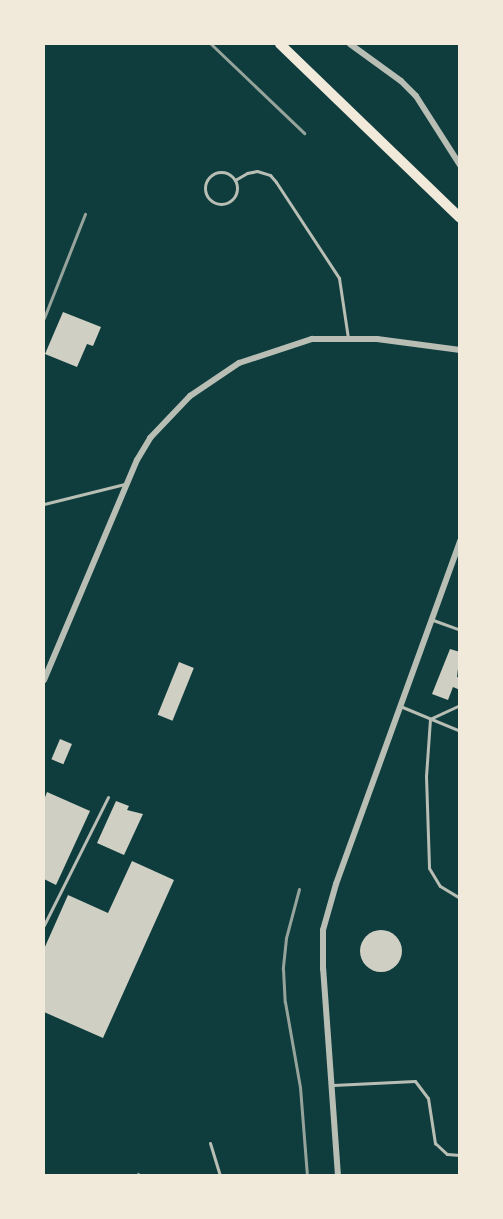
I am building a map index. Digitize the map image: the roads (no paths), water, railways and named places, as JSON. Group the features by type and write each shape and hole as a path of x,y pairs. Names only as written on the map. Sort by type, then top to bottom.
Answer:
{"highway":[{"path":"280,44 459,218"}],"street":[{"path":"350,44 416,96 459,165"},
{"path":"44,680 125,484 150,438 190,396 239,363 312,339 382,339 459,350"},
{"path":"338,1176 323,969 323,930 336,884 459,541"}],"lane":[{"path":"235,180 247,172 257,171 270,175 276,182 339,278 348,338"},
{"path":"222,172 235,180 237,190 232,200 223,204 208,199 205,183 212,175 222,172"},
{"path":"44,504 125,484"},
{"path":"431,619 459,630"},
{"path":"400,705 459,730"},
{"path":"430,719 459,705"},
{"path":"430,719 426,776 427,855 436,880 444,890 459,898"},
{"path":"44,925 108,797"},
{"path":"331,1086 415,1081 428,1098 435,1143 447,1154 459,1155"},
{"path":"210,1143 220,1176"}],"railway":[{"path":"211,44 304,133"},
{"path":"44,318 85,214"},
{"path":"299,889 286,938 283,969 285,1002 300,1087 307,1176"}]}
